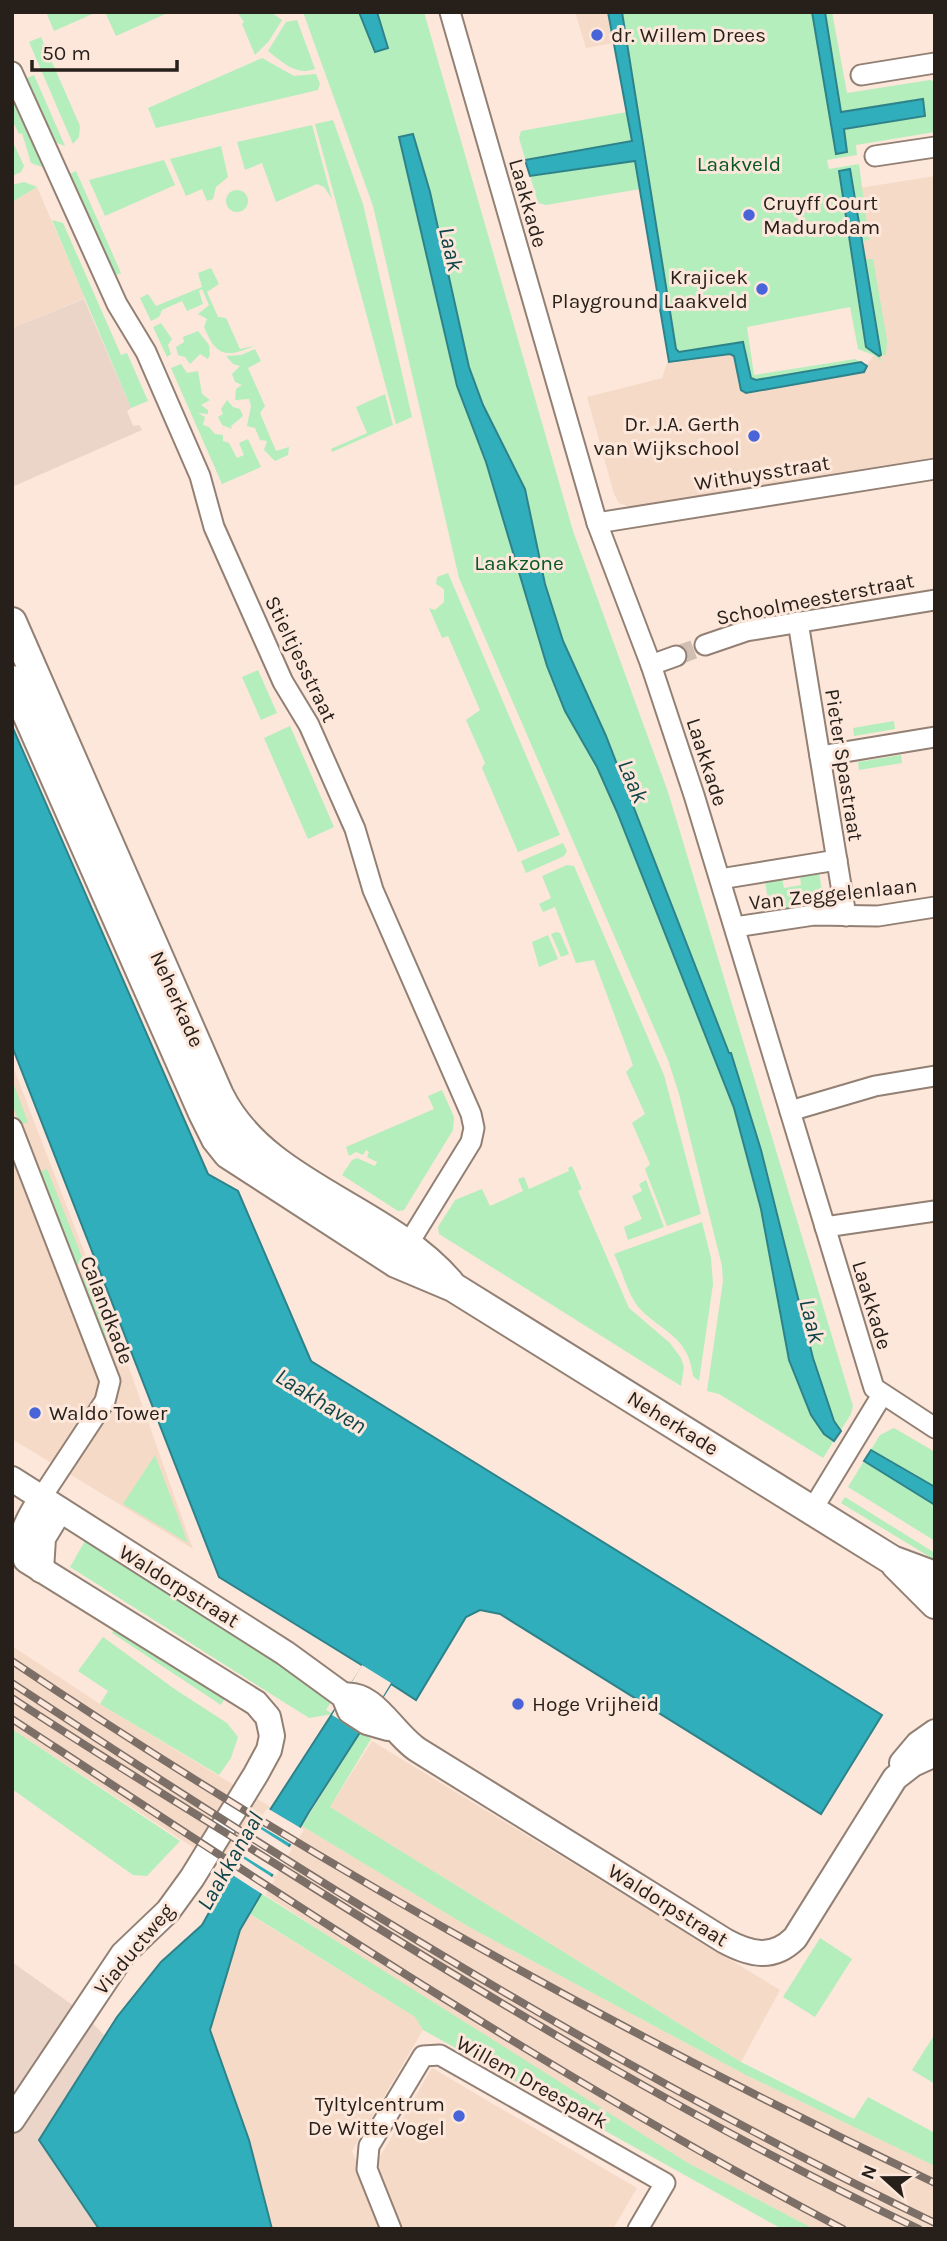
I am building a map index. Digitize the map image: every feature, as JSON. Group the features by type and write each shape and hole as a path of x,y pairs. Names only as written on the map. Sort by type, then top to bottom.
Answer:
{"main road":[{"name":"Neherkade","path":"12,622 232,1120 268,1155 402,1253"},
{"name":"Neherkade","path":"12,680 216,1139 228,1154 256,1175 402,1253 425,1256 453,1287 892,1560 935,1576"},
{"name":"Neherkade","path":"892,1560 935,1604"}],"street":[{"name":"Laakkade","path":"450,12 597,523 651,665 735,927 873,1384 882,1395"},
{"path":"861,75 935,63"},
{"name":"Stieltjesstraat","path":"12,72 117,304 145,349 202,482 214,527 283,682 309,725 361,847 373,890 473,1117 474,1131 471,1142 402,1253"},
{"path":"875,156 935,147"},
{"name":"Withuysstraat","path":"597,523 935,469"},
{"name":"Schoolmeesterstraat","path":"705,645 740,632 935,600"},
{"name":"Pieter Spastraat","path":"798,622 846,916"},
{"path":"651,665 676,656"},
{"path":"820,756 935,737"},
{"name":"Van Zeggelenlaan","path":"720,879 837,860"},
{"name":"Van Zeggelenlaan","path":"735,927 814,915 878,916 935,907"},
{"path":"790,1111 867,1088 935,1076"},
{"name":"Calandkade","path":"12,1128 110,1381 105,1401 51,1504"},
{"path":"824,1227 935,1211"},
{"path":"812,1510 882,1395 935,1428"},
{"name":"Waldorpstraat","path":"12,1479 285,1653 344,1696 350,1711 372,1715 410,1745 725,1941 761,1954 783,1949 799,1934 912,1750 935,1732"},
{"name":"Viaductweg","path":"12,2120 123,1954 167,1911 192,1878 256,1774 269,1750 272,1735 268,1717 256,1703 26,1560 21,1543 24,1528 51,1504"},
{"name":"Waldorpstraat","path":"891,1784 906,1768 935,1754"},
{"name":"Willem Dreespark","path":"391,2229 368,2169 369,2146 423,2056 440,2055 665,2183 638,2229"}],"shaded area":[{"name":"dr. Willem Drees","path":"575,12 608,12 614,43 586,48"},
{"name":"Dr. J.A. Gerth van Wijkschool","path":"935,176 935,457 630,507 619,503 614,494 587,397 662,378 668,360 673,363 730,354 734,356 741,389 745,393 865,368 873,356 881,355 853,189"},
{"path":"37,187 85,298 12,328 12,202"},
{"path":"84,299 131,408 127,411 133,426 139,425 142,430 12,487 12,328"},
{"path":"12,1064 132,1376 193,1549 12,1439"},
{"path":"12,1646 100,1704 469,1927 746,2075 935,2166 935,2229 814,2229 688,2163 425,1999 12,1729"},
{"path":"372,1741 780,1990 741,2062 330,1807"},
{"path":"249,1914 415,2017 423,2030 352,2151 384,2229 272,2229 249,2140 210,2030 240,1930"},
{"path":"12,1962 81,2011 166,2100 236,2229 12,2229"},
{"name":"Tyltylcentrum De Witte Vogel","path":"432,2068 637,2188 613,2229 401,2229 375,2165"}],"green space":[{"path":"46,12 97,12 54,31"},
{"path":"105,12 170,12 116,36"},
{"path":"237,12 271,12 282,20 269,41 255,55 242,24 244,22"},
{"name":"Laakzone","path":"303,12 424,12 573,531 668,792 853,1406 851,1414 823,1458 719,1394 707,1391 723,1281 722,1266 679,1094 668,1060 459,578 373,206"},
{"name":"Laakveld","path":"622,12 812,12 836,154 843,130 925,115 922,99 841,112 825,12 832,12 847,93 930,80 935,82 935,132 856,145 857,155 827,160 829,169 859,164 869,240 862,241 850,170 839,171 866,347 880,356 881,362 876,356 858,349 850,307 747,327 754,375 855,359 861,362 756,380 751,378 745,345 741,342 679,352 676,349"},
{"path":"297,20 315,69 295,69 268,51 286,22"},
{"path":"41,37 80,126 79,137 73,144 29,42"},
{"path":"262,58 294,76 316,74 320,84 318,90 156,128 148,108"},
{"path":"34,75 65,146 52,141 25,79"},
{"path":"12,95 42,167 31,163 22,133 19,134 12,120"},
{"path":"627,112 632,142 526,160 535,176 635,160 640,189 546,205 538,203 519,138 521,131"},
{"path":"333,120 363,204 412,417 396,424 315,124"},
{"path":"312,125 332,199 324,187 317,184 276,202 262,163 245,170 237,142"},
{"path":"12,140 24,166 21,172 12,176"},
{"path":"221,146 228,177 216,187 213,199 207,201 202,189 186,196 170,159"},
{"path":"164,160 175,185 105,216 89,180"},
{"path":"76,171 121,273 111,277 67,175"},
{"path":"24,182 37,187 12,202 12,185"},
{"path":"237,190 245,193 248,201 245,209 237,212 229,209 226,201 229,193"},
{"path":"52,220 63,223 121,355 127,353 148,401 131,408"},
{"path":"865,259 873,259 887,340 886,355 881,355"},
{"path":"211,268 219,284 207,292 218,317 226,318 240,349 254,346 228,353 217,349 204,327 207,319 198,314 209,305 202,289 199,291 203,304 187,311 182,301 162,310 159,317 151,321 140,298 148,294 156,306 202,287 198,273"},
{"path":"161,323 172,339 168,345 171,354 167,357 153,327"},
{"path":"198,331 209,345 210,355 208,359 200,354 190,364 185,357 178,355 176,347 184,342 183,337"},
{"path":"255,349 261,361 248,368 265,406 260,413 276,451 289,447 288,455 275,461 264,450 267,441 260,440 255,428 247,426 251,406 249,399 235,400 236,389 242,385 235,382 232,374 240,366 233,364 226,356 241,355"},
{"path":"181,364 187,373 198,371 202,394 210,400 201,405 208,410 208,414 198,413 205,417 203,425 215,434 223,435 223,441 229,443 237,458 244,455 239,443 248,439 261,467 222,484 171,368"},
{"path":"385,394 393,425 332,452 331,449 367,433 356,407"},
{"path":"227,400 233,407 240,409 243,416 231,426 232,429 222,425 218,417 223,414 221,409"},
{"path":"448,573 560,835 518,852 482,768 485,763 466,720 480,710 448,636 442,638 429,608 435,610 444,602 444,589 436,584 437,577"},
{"path":"258,670 277,713 261,720 242,677"},
{"path":"894,721 895,729 854,736 853,728"},
{"path":"290,726 334,827 308,839 264,738"},
{"path":"901,755 902,763 859,770 858,762"},
{"path":"563,843 567,851 564,856 526,873 521,861"},
{"path":"567,865 574,866 664,1075 701,1214 667,1226 645,1169 650,1164 632,1123 645,1114 626,1072 633,1065 594,960 576,963 555,907 543,912 539,904 551,898 542,876"},
{"path":"819,872 824,904 770,913 765,881 782,878 784,888 801,885 800,875"},
{"path":"560,933 569,954 561,957 551,934"},
{"path":"548,935 558,959 539,967 532,942"},
{"path":"12,1080 28,1122 20,1125 12,1104"},
{"path":"442,1090 454,1117 453,1130 404,1210 398,1211 342,1175 352,1160 357,1158 375,1166 377,1162 367,1157 369,1152 366,1150 363,1155 356,1152 349,1156 346,1147 434,1109 428,1096"},
{"path":"572,1166 582,1189 578,1191 629,1308 670,1343 681,1358 684,1367 681,1386 439,1234 438,1227 455,1200 482,1189 490,1206 523,1191 518,1179 524,1177 529,1189 569,1171 568,1168"},
{"path":"47,1169 84,1262 75,1265 38,1173"},
{"path":"646,1180 664,1227 628,1240 624,1227 642,1219 632,1196 642,1191 639,1184"},
{"path":"702,1222 711,1258 713,1284 699,1381 693,1376 681,1344 636,1304 614,1254"},
{"path":"89,1275 112,1336 102,1339 79,1279"},
{"path":"894,1428 935,1452 935,1541 848,1487 880,1435"},
{"path":"155,1455 188,1543 123,1504"},
{"path":"845,1497 935,1553 935,1560 841,1503"},
{"path":"86,1539 320,1687 333,1699 326,1710 333,1714 309,1718 70,1567"},
{"path":"116,1626 226,1696 221,1705 112,1633"},
{"path":"103,1637 227,1723 238,1737 231,1758 219,1775 100,1704 108,1691 78,1671"},
{"path":"12,1729 180,1841 147,1876 133,1875 12,1789"},
{"path":"361,1732 371,1739 330,1807 741,2062 854,2119 868,2097 935,2133 935,2166 746,2075 469,1927 302,1826"},
{"path":"262,1894 688,2163 814,2229 782,2229 423,2030 415,2017 250,1914"},
{"path":"820,1938 852,1959 815,2017 783,1997"},
{"path":"935,2034 935,2084 912,2070"}],"water":[{"path":"359,12 377,12 388,48 375,52"},
{"path":"608,12 622,12 676,349 679,352 743,342 751,378 756,380 861,362 867,366 864,372 746,393 741,390 734,356 730,354 669,362 635,161 530,176 525,160 632,141"},
{"path":"812,12 825,12 841,112 923,99 925,116 844,129 847,152 836,154"},
{"path":"413,134 430,192 469,367 483,405 525,489 545,584 563,641 606,736 731,1053 761,1150 813,1358 834,1421 841,1431 834,1441 824,1434 811,1415 789,1360 761,1209 734,1108 617,812 597,767 565,711 547,666 486,462 457,386 399,137"},
{"path":"850,169 881,355 879,356 866,347 839,171"},
{"name":"Laakhaven","path":"12,726 208,1174 238,1191 311,1361 882,1715 821,1814 500,1614 480,1610 466,1617 416,1700 391,1684 309,1812 240,1930 210,2030 249,2140 272,2229 99,2229 39,2140 117,2017 161,1962 202,1925 246,1847 363,1666 219,1577 12,1046"},
{"path":"871,1450 935,1487 935,1505 864,1461"}],"pier":[{"path":"362,1665 391,1683 361,1733 332,1715"},
{"path":"267,1808 304,1830 294,1846 257,1824"},
{"path":"256,1826 292,1849 276,1876 239,1853"},
{"path":"238,1855 275,1879 265,1896 228,1872"}],"tunnel":[{"path":"676,656 705,645"}],"railway":[{"path":"12,1661 235,1804 464,1939 698,2065 935,2183"},
{"path":"12,1683 236,1828 464,1969 697,2101 935,2223"},
{"path":"12,1698 527,2018 681,2107 919,2229"},
{"path":"12,1719 318,1919 525,2048 630,2111 843,2229"}],"place":[{"name":"dr. Willem Drees","path":"597,35"},
{"name":"Cruyff Court Madurodam","path":"749,215"},
{"name":"Krajicek Playground Laakveld","path":"762,289"},
{"name":"Dr. J.A. Gerth van Wijkschool","path":"754,436"},
{"name":"Waldo Tower","path":"35,1413"},
{"name":"Hoge Vrijheid","path":"518,1704"},
{"name":"Tyltylcentrum De Witte Vogel","path":"459,2116"}],"water label":[{"name":"Laak","path":"451,249"},
{"name":"Laak","path":"633,781"},
{"name":"Laak","path":"812,1321"},
{"name":"Laakkanaal","path":"230,1861"}]}
